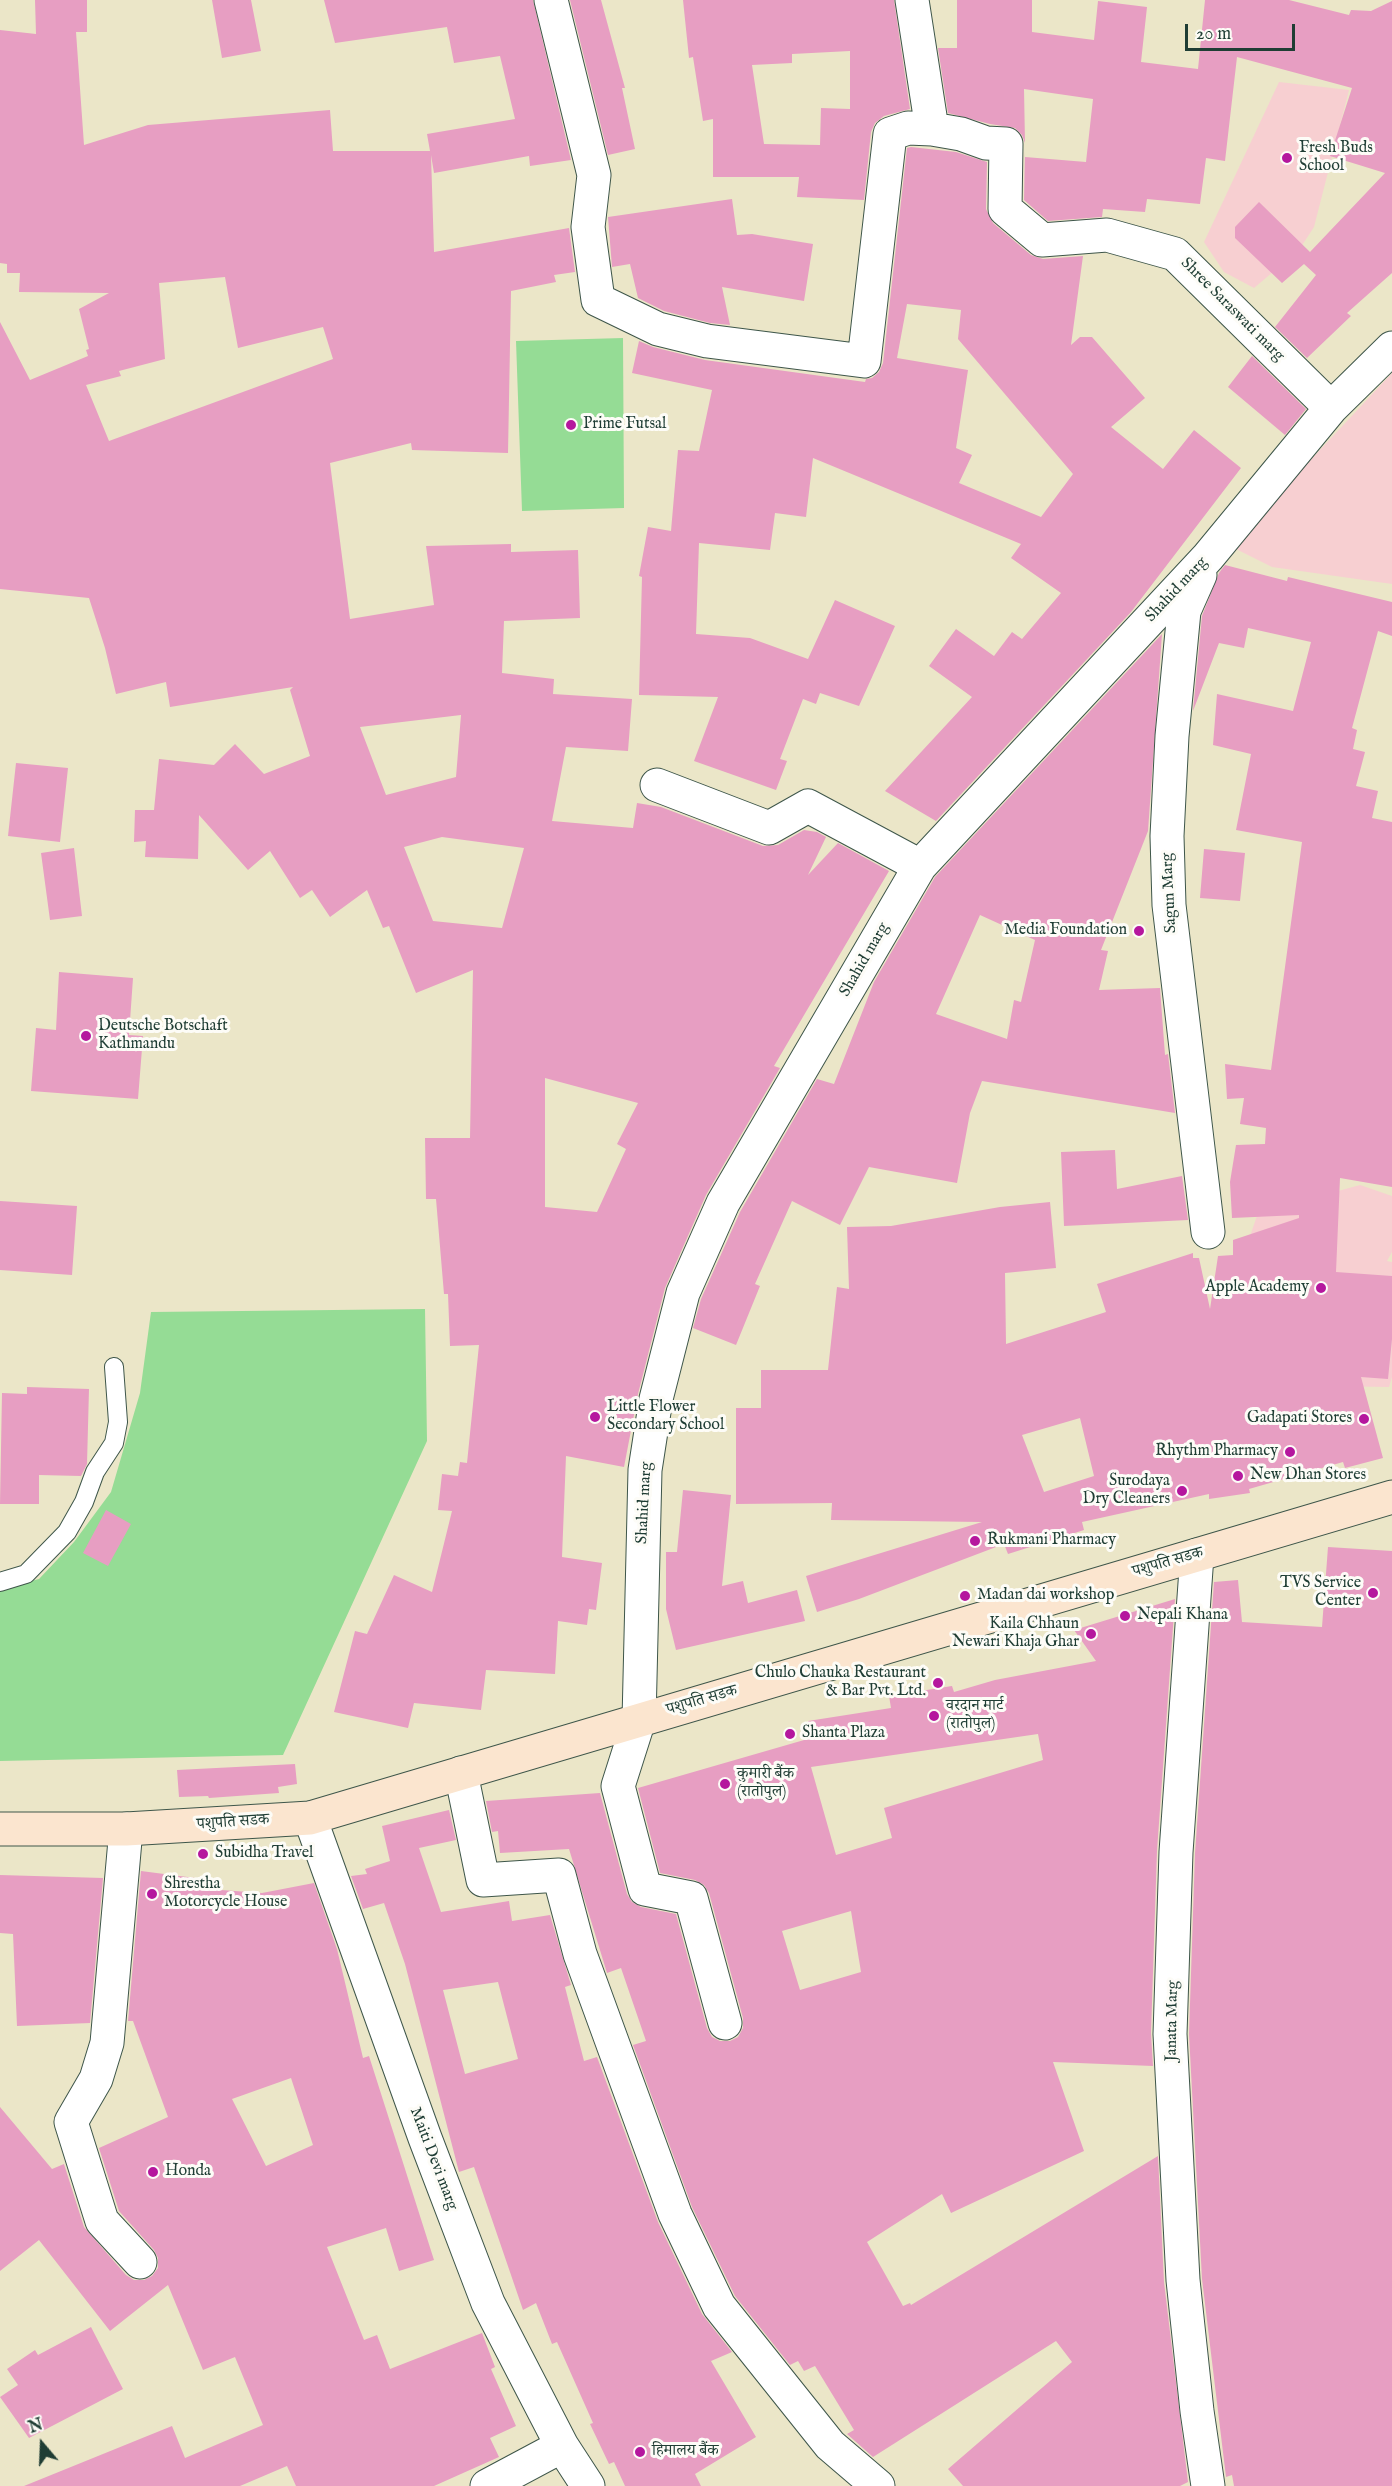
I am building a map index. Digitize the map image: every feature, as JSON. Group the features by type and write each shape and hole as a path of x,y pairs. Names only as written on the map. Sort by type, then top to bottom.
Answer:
{"main road":[{"name":"पशुपति सडक","path":"0,1829 126,1829 310,1818 1392,1497"}],"street":[{"path":"551,0 594,175 588,227 598,300 658,329 707,341 864,361 890,134 908,128 932,129 912,0"},
{"name":"Shree Saraswati marg","path":"932,129 961,134 986,143 1006,144 1005,209 1042,240 1107,236 1175,254 1331,408"},
{"name":"Shahid marg","path":"725,2023 691,1898 645,1889 618,1786 639,1720 645,1470 656,1399 683,1293 723,1203 920,866 1208,557 1331,408 1392,348"},
{"name":"Sagun Marg","path":"1208,557 1184,611 1172,736 1167,836 1169,904 1208,1232"},
{"path":"657,785 769,828 808,806 920,866"},
{"name":"Janata Marg","path":"1197,1555 1176,1852 1170,2034 1183,2280 1208,2486"},
{"path":"461,1773 483,1880 559,1875 580,1954 675,2214 719,2306 830,2445 878,2486"},
{"name":"Maiti Devi marg","path":"310,1818 425,2138 488,2303 562,2445 588,2486"},
{"path":"126,1829 108,2043 96,2079 71,2122 102,2221 140,2262"},
{"path":"487,2486 562,2445"}],"lane":[{"path":"0,1582 26,1574 66,1532 84,1502 94,1472 114,1443 118,1422 114,1367"}],"shaded area":[{"name":"Fresh Buds School","path":"1279,82 1349,90 1314,227 1299,250 1254,288 1224,272 1204,242"},
{"path":"1392,373 1392,584 1272,567 1230,546"},
{"name":"Apple Academy","path":"1360,1185 1392,1196 1392,1252 1387,1261 1392,1262 1392,1377 1389,1387 1325,1386 1250,1236 1258,1213"}],"green space":[{"name":"Prime Futsal","path":"623,338 624,508 522,511 516,341"},
{"path":"425,1309 427,1441 283,1755 0,1761 0,1589 39,1579 74,1542 111,1492 140,1393 151,1312"}],"building":[{"path":"35,0 87,0 87,32 76,32 84,145 148,125 330,110 333,151 430,151 427,134 515,119 500,56 454,63 447,27 335,43 324,0 533,0 571,160 530,166 529,156 434,173 431,155 434,252 569,228 575,272 554,275 556,282 511,291 508,453 412,450 411,443 330,463 350,619 434,605 426,546 511,544 511,552 578,550 580,618 504,621 502,673 554,679 553,694 632,699 628,751 566,747 552,821 633,828 637,803 661,807 763,846 778,845 804,830 817,832 826,837 808,875 838,843 889,871 774,1066 780,1068 706,1195 665,1288 638,1394 624,1467 566,1456 562,1557 602,1563 596,1610 589,1609 587,1625 558,1621 555,1674 486,1670 481,1710 414,1703 408,1728 334,1712 355,1631 367,1634 394,1575 432,1592 452,1511 438,1510 442,1474 458,1476 460,1462 467,1463 479,1345 450,1346 448,1294 444,1294 436,1199 426,1199 425,1138 470,1138 473,970 416,993 389,926 383,928 367,890 330,917 312,890 300,898 270,851 248,870 199,815 198,859 145,857 146,841 134,842 135,810 154,810 159,759 214,765 235,744 264,774 310,756 290,690 293,687 170,707 166,682 116,694 105,648 89,598 0,589 0,322 30,380 88,356 86,350 89,349 79,309 109,293 19,292 20,273 7,273 7,264 0,263 0,30 36,34","holes":["225,277 238,348 323,327 333,359 109,441 86,385 121,376 119,371 165,359 159,283","461,715 456,777 386,795 360,727","442,837 524,848 502,928 433,921 404,847","545,1078 638,1103 617,1144 626,1149 597,1212 545,1207"]},
{"path":"212,0 251,0 261,51 222,58"},
{"path":"570,0 601,0 625,88 622,88 635,149 608,155"},
{"path":"683,0 894,0 910,109 884,116 875,123 871,132 864,200 797,197 799,177 713,177 713,119 703,121 693,57 689,58","holes":["850,51 850,109 821,108 820,145 764,144 752,65 792,63 792,54"]},
{"path":"957,0 1032,0 1032,32 1094,40 1098,1 1147,7 1141,62 1198,69 1205,0 1289,0 1349,15 1351,10 1371,11 1392,1 1392,273 1347,313 1351,316 1307,358 1275,327 1316,275 1304,264 1282,283 1235,238 1235,227 1259,202 1310,252 1385,173 1330,156 1352,88 1237,57 1225,161 1206,158 1200,204 1147,199 1145,212 1103,209 1102,217 1048,221 1024,200 1025,151 1025,157 1086,162 1093,99 1024,89 1025,143 1022,135 1015,128 948,113 938,48 957,48"},
{"path":"907,148 956,152 987,162 986,209 993,223 1031,255 1043,259 1083,256 1071,345 1080,337 1092,337 1145,398 1111,427 1163,469 1194,430 1241,468 1131,612 936,821 885,791 972,697 929,666 956,629 994,656 1012,632 1022,639 1061,593 1011,558 1021,544 813,458 806,517 775,513 770,550 699,543 696,634 750,638 808,659 835,600 895,626 859,706 820,693 816,704 803,699 780,759 787,761 776,790 694,761 718,697 639,695 642,577 639,576 648,527 671,531 678,450 699,451 712,390 632,373 639,341 653,347 705,360 865,382 866,379 872,378 879,372 883,363","holes":["907,304 961,310 958,339 1073,474 1041,517 959,483 972,455 956,448 968,370 897,358"]},
{"path":"732,199 737,235 752,234 813,244 804,301 722,287 730,325 710,323 664,311 638,298 630,264 612,267 608,217"},
{"path":"1252,356 1306,409 1285,435 1228,387"},
{"path":"1225,565 1287,581 1288,577 1392,602 1392,636 1378,631 1352,728 1357,730 1353,749 1365,752 1356,786 1378,791 1372,818 1392,822 1392,1187 1340,1178 1336,1272 1392,1276 1392,1339 1388,1379 1361,1377 1383,1458 1345,1468 1343,1462 1249,1489 1250,1493 1209,1499 1209,1494 1082,1522 1084,1530 1008,1554 1004,1544 859,1599 817,1612 806,1576 982,1522 831,1520 832,1503 736,1504 736,1408 761,1408 761,1370 828,1370 837,1287 849,1289 847,1227 891,1226 1000,1207 1050,1202 1056,1268 1005,1273 1006,1344 1106,1312 1097,1284 1193,1253 1193,1258 1199,1258 1210,1309 1218,1256 1233,1255 1233,1240 1299,1218 1299,1215 1232,1218 1230,1182 1236,1145 1265,1144 1266,1128 1240,1124 1244,1098 1227,1099 1225,1064 1271,1070 1302,842 1236,830 1251,754 1213,745 1217,694 1293,711 1311,642 1248,628 1244,648 1219,643 1193,711 1202,616 1219,573","holes":["1080,1418 1094,1476 1044,1492 1022,1435"]},
{"path":"1162,634 1148,831 1101,950 1108,951 1099,990 1160,988 1165,1055 1168,1054 1175,1113 982,1081 970,1113 957,1183 869,1167 840,1225 792,1201 755,1284 760,1286 736,1345 693,1328 701,1299 740,1212 817,1079 834,1084 874,982 935,877","holes":["980,915 1035,940 1021,1002 1014,1000 1007,1039 936,1014"]},
{"path":"16,763 68,768 60,842 8,836"},
{"path":"74,848 82,916 50,920 41,853"},
{"path":"1204,849 1245,853 1240,901 1200,898"},
{"name":"Deutsche Botschaft Kathmandu","path":"59,972 133,978 129,1035 143,1036 138,1099 31,1091 36,1028 56,1030"},
{"path":"1115,1150 1117,1189 1182,1176 1188,1220 1064,1226 1061,1152"},
{"path":"0,1201 77,1206 72,1275 0,1270"},
{"path":"27,1387 89,1389 87,1464 81,1476 39,1475 39,1504 0,1504 2,1393 27,1394"},
{"path":"683,1490 731,1495 722,1586 743,1581 748,1603 797,1590 805,1621 676,1650 666,1609 666,1552 677,1552"},
{"path":"106,1510 131,1524 108,1566 83,1553"},
{"path":"1328,1547 1392,1551 1392,2486 1234,2486 1232,2475 1226,2477 1202,2279 1189,2034 1195,1853 1214,1582 1238,1580 1242,1622 1322,1627"},
{"path":"1175,1599 1157,1851 1151,2033 1153,2066 1053,2062 1084,2151 951,2213 942,2194 867,2242 903,2306 910,2303 911,2305 1158,2156 1164,2282 1188,2482 1180,2486 963,2486 948,2469 1072,2362 1056,2341 873,2457 847,2434 854,2430 815,2366 804,2371 798,2361 790,2365 735,2296 692,2207 633,2045 646,2041 621,1968 607,1973 569,1849 500,1853 498,1831 492,1832 486,1801 600,1793 627,1894 632,1902 641,1907 676,1914 707,2028 712,2037 720,2041 730,2041 738,2037 743,2028 743,2018 709,1893 704,1885 695,1880 660,1873 638,1788 811,1738 808,1721 891,1708 889,1696 952,1686 954,1692 995,1680 1096,1661 1074,1630","holes":["1038,1734 1043,1760 884,1808 892,1838 836,1855 811,1767","851,1911 861,1972 800,1990 782,1931"]},
{"path":"295,1764 297,1784 278,1787 279,1793 209,1798 208,1796 179,1797 177,1770"},
{"path":"449,1810 456,1840 419,1848 441,1912 509,1901 512,1921 550,1915 571,1985 565,1987 584,2061 597,2057 658,2222 702,2314 732,2352 711,2361 756,2437 695,2474 701,2486 625,2486 614,2462 609,2464 557,2342 552,2344 536,2303 523,2310 474,2167 459,2172 405,1964 384,1903 363,1909 351,1876 367,1874 365,1869 390,1861 382,1826","holes":["498,1982 518,2059 465,2074 443,1990"]},
{"path":"141,1871 195,1878 194,1888 262,1893 314,1883 337,1949 363,2058 369,2056 434,2260 399,2271 386,2228 327,2247 364,2340 377,2335 390,2369 482,2333 495,2367 491,2369 516,2426 490,2438 499,2457 434,2486 296,2486 287,2466 240,2486 24,2486 172,2426 185,2458 263,2425 235,2357 203,2370 168,2285 110,2331 39,2240 0,2271 0,2107 52,2169 64,2164 84,2227 126,2275 134,2280 144,2280 152,2276 158,2268 158,2258 154,2250 119,2211 99,2148 168,2117 133,2021 128,2021","holes":["291,2078 313,2145 266,2166 232,2099"]},
{"path":"0,1875 103,1878 90,2023 17,2026 13,1934 0,1933"},
{"path":"91,2327 123,2389 29,2438 0,2397 18,2385 7,2369 35,2350 38,2355"}],"place":[{"name":"Fresh Buds School","path":"1287,158"},
{"name":"Prime Futsal","path":"571,425"},
{"name":"Media Foundation","path":"1139,931"},
{"name":"Deutsche Botschaft Kathmandu","path":"86,1036"},
{"name":"Apple Academy","path":"1321,1288"},
{"name":"Little Flower Secondary School","path":"595,1417"},
{"name":"Gadapati Stores","path":"1364,1419"},
{"name":"Rhythm Pharmacy","path":"1290,1452"},
{"name":"New Dhan Stores","path":"1238,1476"},
{"name":"Surodaya Dry Cleaners","path":"1182,1491"},
{"name":"Rukmani Pharmacy","path":"975,1541"},
{"name":"TVS Service Center","path":"1373,1593"},
{"name":"Madan dai workshop","path":"965,1596"},
{"name":"Nepali Khana","path":"1125,1616"},
{"name":"Kaila Chhaun Newari Khaja Ghar","path":"1091,1634"},
{"name":"Chulo Chauka Restaurant & Bar Pvt. Ltd.","path":"938,1683"},
{"name":"वरदान मार्ट (रातोपुल)","path":"934,1716"},
{"name":"Shanta Plaza","path":"790,1734"},
{"name":"कुमारी बैंक (रातोपुल)","path":"725,1784"},
{"name":"Subidha Travel","path":"203,1854"},
{"name":"Shrestha Motorcycle House","path":"152,1894"},
{"name":"Honda","path":"153,2172"},
{"name":"हिमालय बैंक","path":"640,2452"}]}
